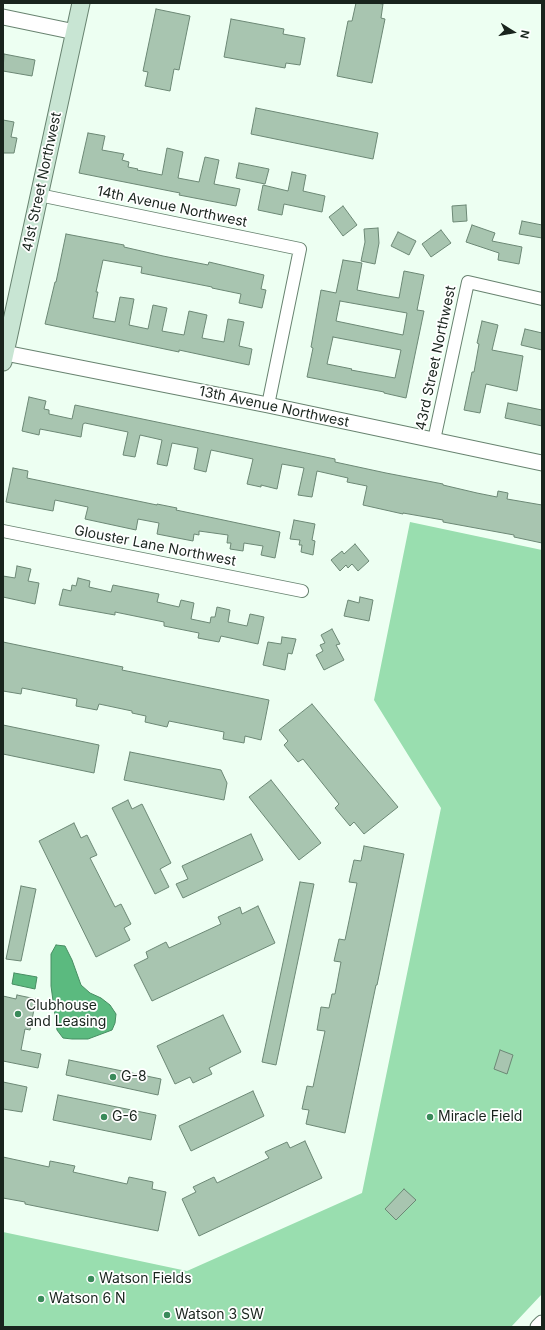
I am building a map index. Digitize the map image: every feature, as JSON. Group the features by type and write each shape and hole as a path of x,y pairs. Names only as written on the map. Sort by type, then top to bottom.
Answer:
{"main road":[{"name":"41st Street Northwest","path":"4,357 81,3"}],"street":[{"path":"3,17 75,32"},
{"name":"14th Avenue Northwest","path":"39,196 300,249 268,406"},
{"name":"43rd Street Northwest","path":"434,440 468,282 542,299"},
{"name":"13th Avenue Northwest","path":"4,357 268,406 542,463"},
{"name":"Glouster Lane Northwest","path":"3,531 302,591"},
{"path":"538,1327 542,1323"}],"shaded area":[{"path":"410,522 542,550 542,1294 511,1327 3,1327 3,1232 187,1271 362,1193 441,808 374,700"},
{"path":"56,945 65,946 81,985 90,993 101,998 110,1005 116,1014 115,1023 112,1030 88,1039 72,1039 63,1038 57,1030 51,986 51,954"},
{"path":"14,973 37,977 35,989 12,984"}],"building":[{"path":"356,3 383,4 381,18 385,19 372,83 337,76 348,21 352,21"},
{"path":"156,9 190,16 179,70 174,69 170,91 145,86 148,72 143,71"},
{"path":"231,19 284,29 283,34 305,38 300,65 286,63 285,68 224,57"},
{"path":"4,54 35,60 32,76 3,71"},
{"path":"256,108 378,133 373,159 251,134"},
{"path":"3,120 14,122 11,137 17,138 14,153 3,153"},
{"path":"88,133 105,136 102,150 124,154 122,160 129,162 128,167 138,169 137,170 162,175 167,148 183,152 178,178 199,182 205,157 219,160 214,184 240,189 236,206 179,195 180,193 79,173"},
{"path":"239,163 269,169 265,184 236,178"},
{"path":"292,172 306,175 303,191 325,196 322,212 284,204 282,215 258,210 263,185 288,191"},
{"path":"466,205 467,221 453,222 452,206"},
{"path":"343,206 357,225 343,236 329,217"},
{"path":"522,221 542,225 542,238 519,234"},
{"path":"472,225 495,233 492,241 522,247 519,264 498,260 499,253 466,242"},
{"path":"378,228 379,243 375,264 361,261 365,242 364,229"},
{"path":"441,230 451,243 431,257 422,244"},
{"path":"398,232 416,241 409,255 391,246"},
{"path":"66,234 124,245 124,247 163,256 208,265 209,262 264,275 261,289 266,290 262,308 239,303 241,294 141,273 142,267 103,260 96,292 98,292 93,318 115,322 120,297 134,299 129,325 148,329 153,305 167,308 162,331 184,335 189,311 207,315 202,338 224,342 228,319 244,322 239,346 252,349 249,365 45,324"},
{"path":"343,260 362,263 357,290 382,295 399,298 404,271 424,275 417,310 424,311 406,398 384,392 307,377 313,348 311,347 321,290 336,293","holes":["340,301 407,313 403,335 336,321","333,337 401,350 395,378 327,364"]},
{"path":"482,321 498,325 492,350 523,356 517,391 486,384 480,413 464,410 472,372 474,372 479,344 477,343"},
{"path":"525,329 542,333 542,350 521,345"},
{"path":"29,397 46,401 44,409 49,410 49,414 72,419 75,405 335,459 335,462 443,484 477,493 497,497 498,491 508,493 507,499 542,505 542,543 514,537 514,535 363,505 367,486 347,482 348,478 317,471 312,497 298,495 304,468 282,464 277,489 261,485 261,487 247,484 253,459 211,450 206,472 194,469 198,448 172,443 167,466 157,464 162,440 140,435 135,457 123,455 128,432 85,423 83,424 81,437 40,429 39,435 22,431"},
{"path":"508,403 542,410 542,426 505,418"},
{"path":"13,468 28,471 27,478 177,508 176,510 280,532 275,558 261,555 263,546 244,543 243,551 230,549 231,543 227,543 228,535 199,531 199,535 194,534 193,541 157,534 159,523 138,519 136,530 85,519 88,507 55,500 53,511 6,502"},
{"path":"294,520 315,524 312,540 315,541 313,555 301,552 302,545 299,545 300,540 290,539"},
{"path":"355,544 369,561 358,571 352,564 348,568 346,565 340,571 331,560 342,551 344,554"},
{"path":"17,566 31,569 28,581 39,583 35,604 3,597 3,576 15,578"},
{"path":"78,578 90,581 89,587 111,592 113,585 159,594 157,602 179,607 181,600 194,603 191,619 210,623 211,617 215,617 217,607 230,610 228,622 247,626 250,614 264,617 258,644 221,636 219,642 198,638 199,633 164,626 164,622 115,612 115,615 59,605 63,589 71,591 72,585 76,586"},
{"path":"360,597 373,600 369,621 344,616 348,600 359,603"},
{"path":"332,629 340,644 336,645 344,660 324,670 316,655 323,651 320,645 325,643 321,635"},
{"path":"282,637 296,639 292,654 288,653 285,670 263,665 268,642 281,644"},
{"path":"3,642 123,667 122,670 269,700 261,740 245,736 244,743 223,739 224,732 169,721 167,727 145,722 146,716 132,713 132,711 99,704 97,710 76,706 77,699 22,688 21,694 3,691"},
{"path":"312,704 398,807 364,834 354,822 350,826 335,808 339,804 303,759 298,762 284,745 288,741 279,730"},
{"path":"3,725 99,745 94,773 3,754"},
{"path":"130,752 221,770 227,783 224,800 124,780"},
{"path":"271,780 321,843 299,860 249,797"},
{"path":"128,800 132,809 142,804 171,863 160,869 169,887 155,894 112,808"},
{"path":"74,823 81,838 87,835 97,855 90,858 115,907 121,904 131,924 124,928 130,940 96,957 39,841"},
{"path":"251,834 263,860 183,898 176,884 188,879 182,866"},
{"path":"364,846 404,854 345,1133 306,1124 309,1110 302,1109 307,1086 313,1087 325,1031 317,1030 321,1007 329,1008 332,994 335,994 341,962 334,961 339,939 345,940 357,883 349,882 354,860 361,861"},
{"path":"300,882 314,884 276,1065 262,1062"},
{"path":"21,886 36,889 21,961 6,959"},
{"path":"258,906 275,943 152,1001 134,965 148,958 146,952 166,942 169,948 221,924 218,917 240,907 242,914"},
{"path":"17,995 36,999 30,1030 25,1029 21,1050 41,1054 38,1068 3,1061 3,996 16,999"},
{"path":"223,1015 241,1052 209,1068 212,1074 193,1083 190,1077 175,1084 157,1046"},
{"path":"500,1050 513,1055 507,1074 494,1069"},
{"name":"G-8","path":"69,1060 161,1079 158,1095 66,1075"},
{"path":"3,1082 27,1087 22,1112 3,1109"},
{"path":"253,1091 264,1116 191,1151 179,1126"},
{"name":"G-6","path":"58,1095 156,1115 151,1140 53,1120"},
{"path":"305,1141 322,1178 199,1236 182,1199 196,1192 193,1187 214,1177 217,1183 269,1158 265,1152 287,1142 290,1148"},
{"path":"3,1157 49,1167 50,1161 75,1166 73,1172 127,1184 129,1177 153,1182 152,1189 166,1192 158,1231 25,1204 25,1202 3,1198"},
{"path":"404,1189 416,1200 396,1220 385,1209"}],"place":[{"name":"Clubhouse and Leasing","path":"18,1014"},
{"name":"G-8","path":"113,1077"},
{"name":"G-6","path":"104,1117"},
{"name":"Miracle Field","path":"430,1117"},
{"name":"Watson Fields","path":"91,1279"},
{"name":"Watson 6 N","path":"41,1299"},
{"name":"Watson 3 SW","path":"167,1315"}]}
